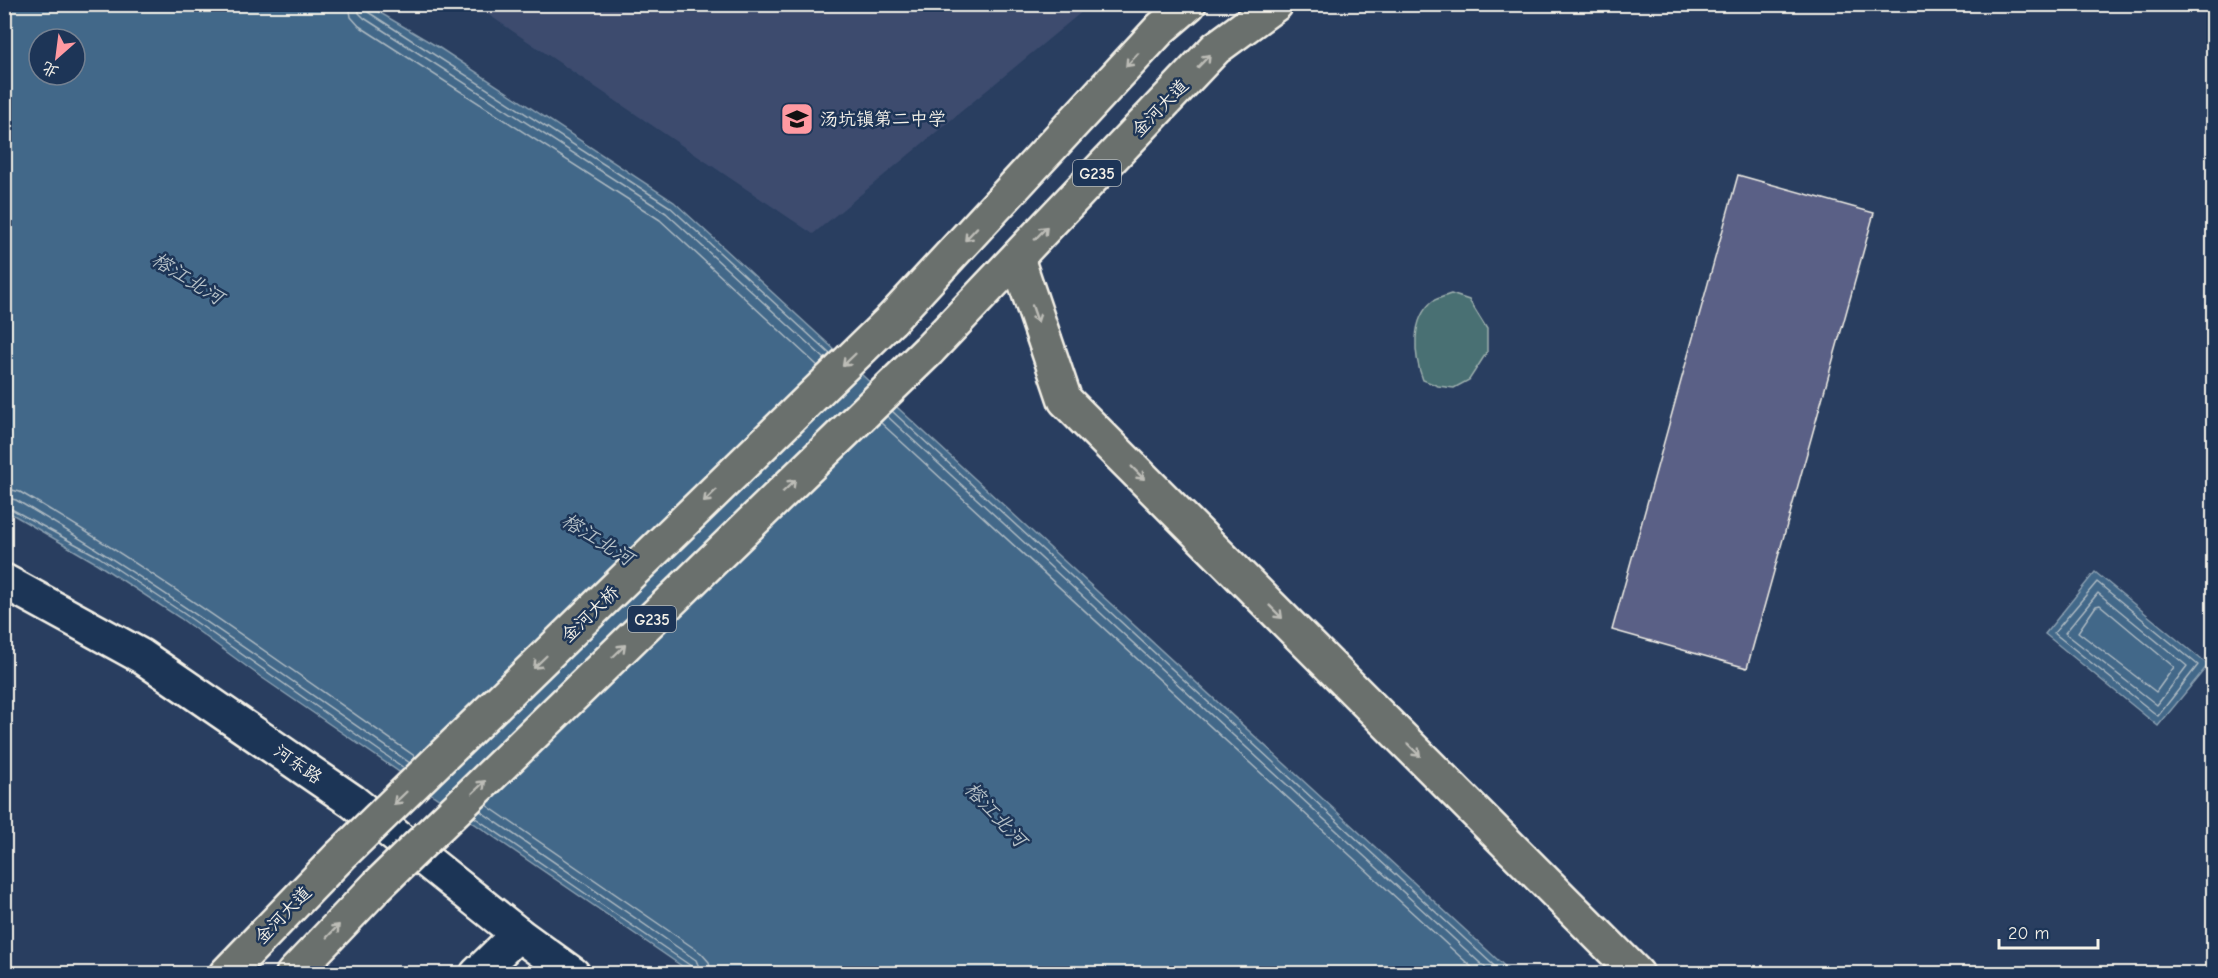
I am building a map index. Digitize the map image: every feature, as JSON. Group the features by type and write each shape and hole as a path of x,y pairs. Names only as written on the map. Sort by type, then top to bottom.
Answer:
{"main road":[{"name":"金河大桥","path":"339,858 891,320 1161,28 1189,4"},
{"name":"金河大道","path":"292,974 377,886 928,351 1216,48 1276,4"},
{"path":"1017,258 1065,400 1637,974"},
{"name":"金河大道","path":"226,974 339,858"}],"street":[{"name":"河东路","path":"4,581 161,669 352,801 518,934 573,974"},
{"path":"477,974 518,934"}],"shaded area":[{"name":"汤坑镇第二中学","path":"474,5 1090,5 813,234"}],"green space":[{"path":"1451,294 1469,300 1487,329 1487,352 1469,380 1454,388 1438,386 1423,380 1416,350 1420,318 1433,301"}],"water":[{"name":"榕江北河","path":"4,5 367,5 438,47 674,202 1512,973 692,973 261,677 180,618 96,563 5,510"},
{"path":"2095,572 2208,665 2158,726 2045,634"}],"building":[{"path":"1738,175 1874,213 1747,668 1612,630"}],"place":[{"name":"汤坑镇第二中学","path":"797,119"}]}
